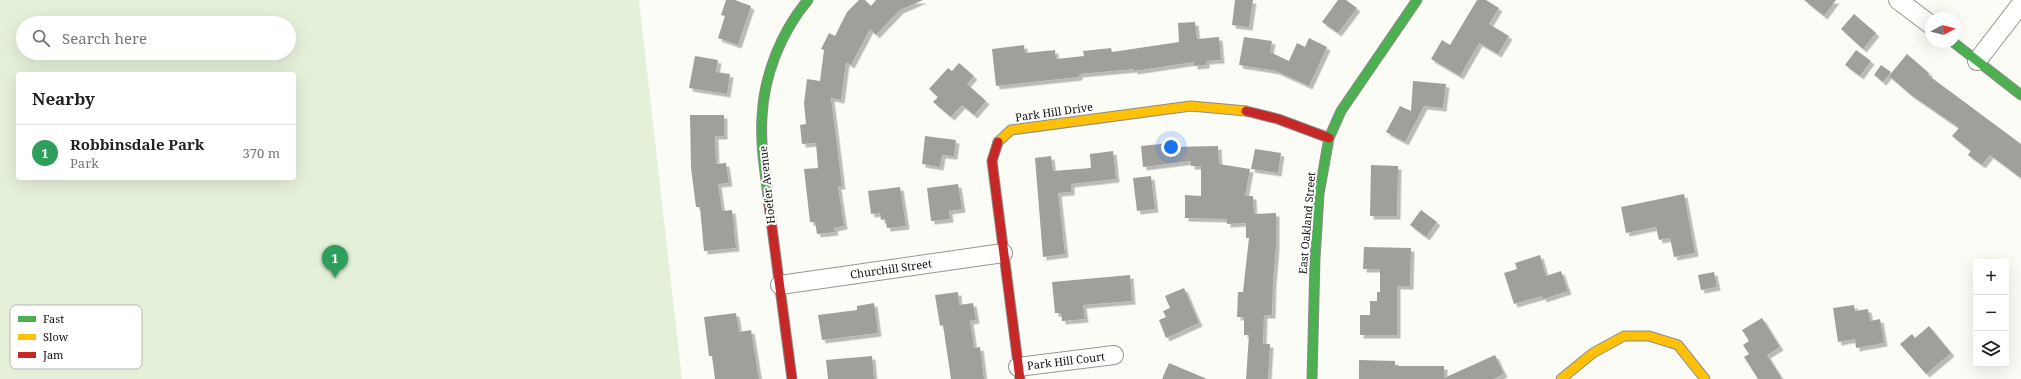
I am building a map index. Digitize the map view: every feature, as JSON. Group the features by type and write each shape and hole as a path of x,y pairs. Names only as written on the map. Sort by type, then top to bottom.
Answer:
{"street":[{"name":"East Oakland Street","path":"1312,379 1314,259 1319,194 1329,138 1341,111 1417,0"},
{"path":"1898,0 1925,20"},
{"name":"Hoefer Avenue","path":"792,379 768,194 762,116 775,57 787,30 804,1"},
{"path":"1977,61 2021,4"},
{"path":"1961,48 2021,95"},
{"name":"Park Hill Drive","path":"1019,373 992,161 999,140 1011,130 1191,106 1216,106 1249,111 1278,118 1329,138"},
{"name":"Churchill Street","path":"780,284 1003,253"},
{"path":"1561,379 1593,352 1624,336 1649,336 1678,345 1705,379"},
{"name":"Park Hill Court","path":"1019,373 1114,355"}],"green space":[{"path":"0,0 639,0 682,379 0,379"}],"building":[{"path":"726,0 735,0 751,6 738,45 718,38 725,16 721,15"},
{"path":"859,0 865,0 871,6 876,0 923,0 900,10 876,35 870,29 851,65 846,62 841,100 831,98 842,186 838,186 844,226 834,228 835,232 817,234 815,222 810,222 804,169 818,168 816,143 802,144 800,125 806,124 804,103 807,79 820,81 824,50 821,49 829,33 835,36 847,12"},
{"path":"1235,0 1253,0 1249,27 1232,25"},
{"path":"1338,0 1346,0 1357,8 1338,33 1322,22"},
{"path":"1477,0 1486,0 1499,8 1489,24 1509,36 1498,54 1479,43 1460,76 1431,59 1442,40 1450,45"},
{"path":"1804,0 1836,0 1824,16"},
{"path":"1854,14 1876,33 1863,49 1841,29"},
{"path":"1195,22 1197,39 1219,37 1221,60 1206,61 1206,65 1194,66 1194,62 1134,71 1134,69 1079,74 1079,77 996,86 992,49 1024,45 1025,53 1055,50 1056,59 1084,56 1083,51 1111,48 1112,52 1179,42 1178,23"},
{"path":"1244,37 1272,41 1270,52 1289,61 1297,43 1305,47 1309,38 1327,47 1309,86 1276,71 1239,65"},
{"path":"1856,50 1871,61 1860,76 1845,65"},
{"path":"1907,54 1929,73 1928,75 2021,144 2021,178 1990,155 1982,165 1968,155 1971,151 1952,136 1959,128 1911,95 1889,76"},
{"path":"695,56 718,60 716,72 730,74 727,94 689,88"},
{"path":"959,63 974,76 967,84 986,101 974,115 962,105 951,117 933,102 938,97 929,89 948,68 952,71"},
{"path":"1881,65 1891,72 1883,82 1874,75"},
{"path":"1413,81 1446,84 1443,108 1424,106 1405,142 1386,132 1400,106 1411,111"},
{"path":"690,115 724,115 724,136 715,136 716,164 726,163 729,183 718,184 722,211 732,210 736,248 704,251 700,207 696,207 691,168"},
{"path":"925,136 956,140 954,156 942,155 940,167 922,164"},
{"path":"1170,143 1171,147 1218,146 1219,164 1250,169 1245,196 1253,196 1254,214 1276,213 1276,247 1272,315 1264,315 1263,344 1270,344 1268,379 1246,379 1249,335 1244,335 1244,317 1237,317 1238,292 1243,292 1249,238 1246,238 1246,223 1227,224 1227,219 1185,218 1185,195 1201,196 1201,166 1191,166 1191,161 1143,167 1141,146"},
{"path":"1255,149 1281,153 1278,173 1251,169"},
{"path":"1113,151 1116,179 1071,184 1071,192 1058,193 1065,254 1043,257 1035,158 1051,156 1053,171 1091,168 1090,154"},
{"path":"1371,165 1398,166 1397,216 1370,216"},
{"path":"1151,176 1155,209 1137,211 1133,178"},
{"path":"958,184 962,209 949,211 950,219 931,221 927,188"},
{"path":"900,187 906,226 887,228 885,219 881,220 880,213 871,214 868,191"},
{"path":"1684,194 1695,253 1674,257 1670,238 1659,240 1656,227 1626,233 1621,207"},
{"path":"1421,210 1437,222 1426,237 1410,225"},
{"path":"1364,247 1411,248 1410,286 1397,286 1397,335 1360,335 1360,315 1370,315 1370,301 1377,301 1377,292 1380,292 1380,269 1363,269"},
{"path":"1540,255 1546,276 1561,271 1568,291 1543,299 1542,296 1514,304 1504,273 1517,269 1515,263"},
{"path":"1714,272 1717,287 1701,290 1698,275"},
{"path":"1130,275 1132,301 1083,305 1085,319 1062,321 1061,313 1055,313 1052,282"},
{"path":"1184,288 1199,323 1166,338 1159,320 1166,317 1163,311 1170,308 1165,296"},
{"path":"958,292 959,305 973,303 976,320 970,321 974,348 980,347 984,379 951,379 943,325 940,326 935,295"},
{"path":"874,303 878,333 822,340 818,315 857,310 857,306"},
{"path":"1854,305 1855,311 1868,309 1870,321 1880,319 1884,343 1856,348 1855,339 1838,342 1833,308"},
{"path":"736,313 739,332 751,330 759,379 715,379 712,356 709,356 704,317"},
{"path":"1762,318 1780,347 1767,355 1782,379 1758,379 1744,357 1749,354 1743,345 1749,341 1742,330"},
{"path":"1929,326 1951,353 1926,374 1900,344 1912,334 1915,338"},
{"path":"1495,355 1504,374 1493,379 1359,379 1359,360 1395,361 1395,366 1444,366 1444,378"},
{"path":"872,356 874,379 828,379 826,360"},
{"path":"1169,363 1207,379 1162,379"}],"traffic: fast":[{"path":"769,205 762,139 763,101 770,70 782,40 798,12 808,0"},
{"path":"1312,379 1315,259 1319,194 1329,138 1341,111 1417,0"},
{"path":"1961,48 2021,95"}],"traffic: slow":[{"path":"998,142 1011,130 1191,106 1246,111"},
{"path":"1561,379 1593,353 1624,336 1649,336 1678,345 1705,379"}],"traffic: jam":[{"path":"1246,111 1278,119 1329,138"},
{"path":"998,142 992,161 1020,379"},
{"path":"769,205 792,379"}],"place":[{"name":"Robbinsdale Park","path":"335,278"}]}
